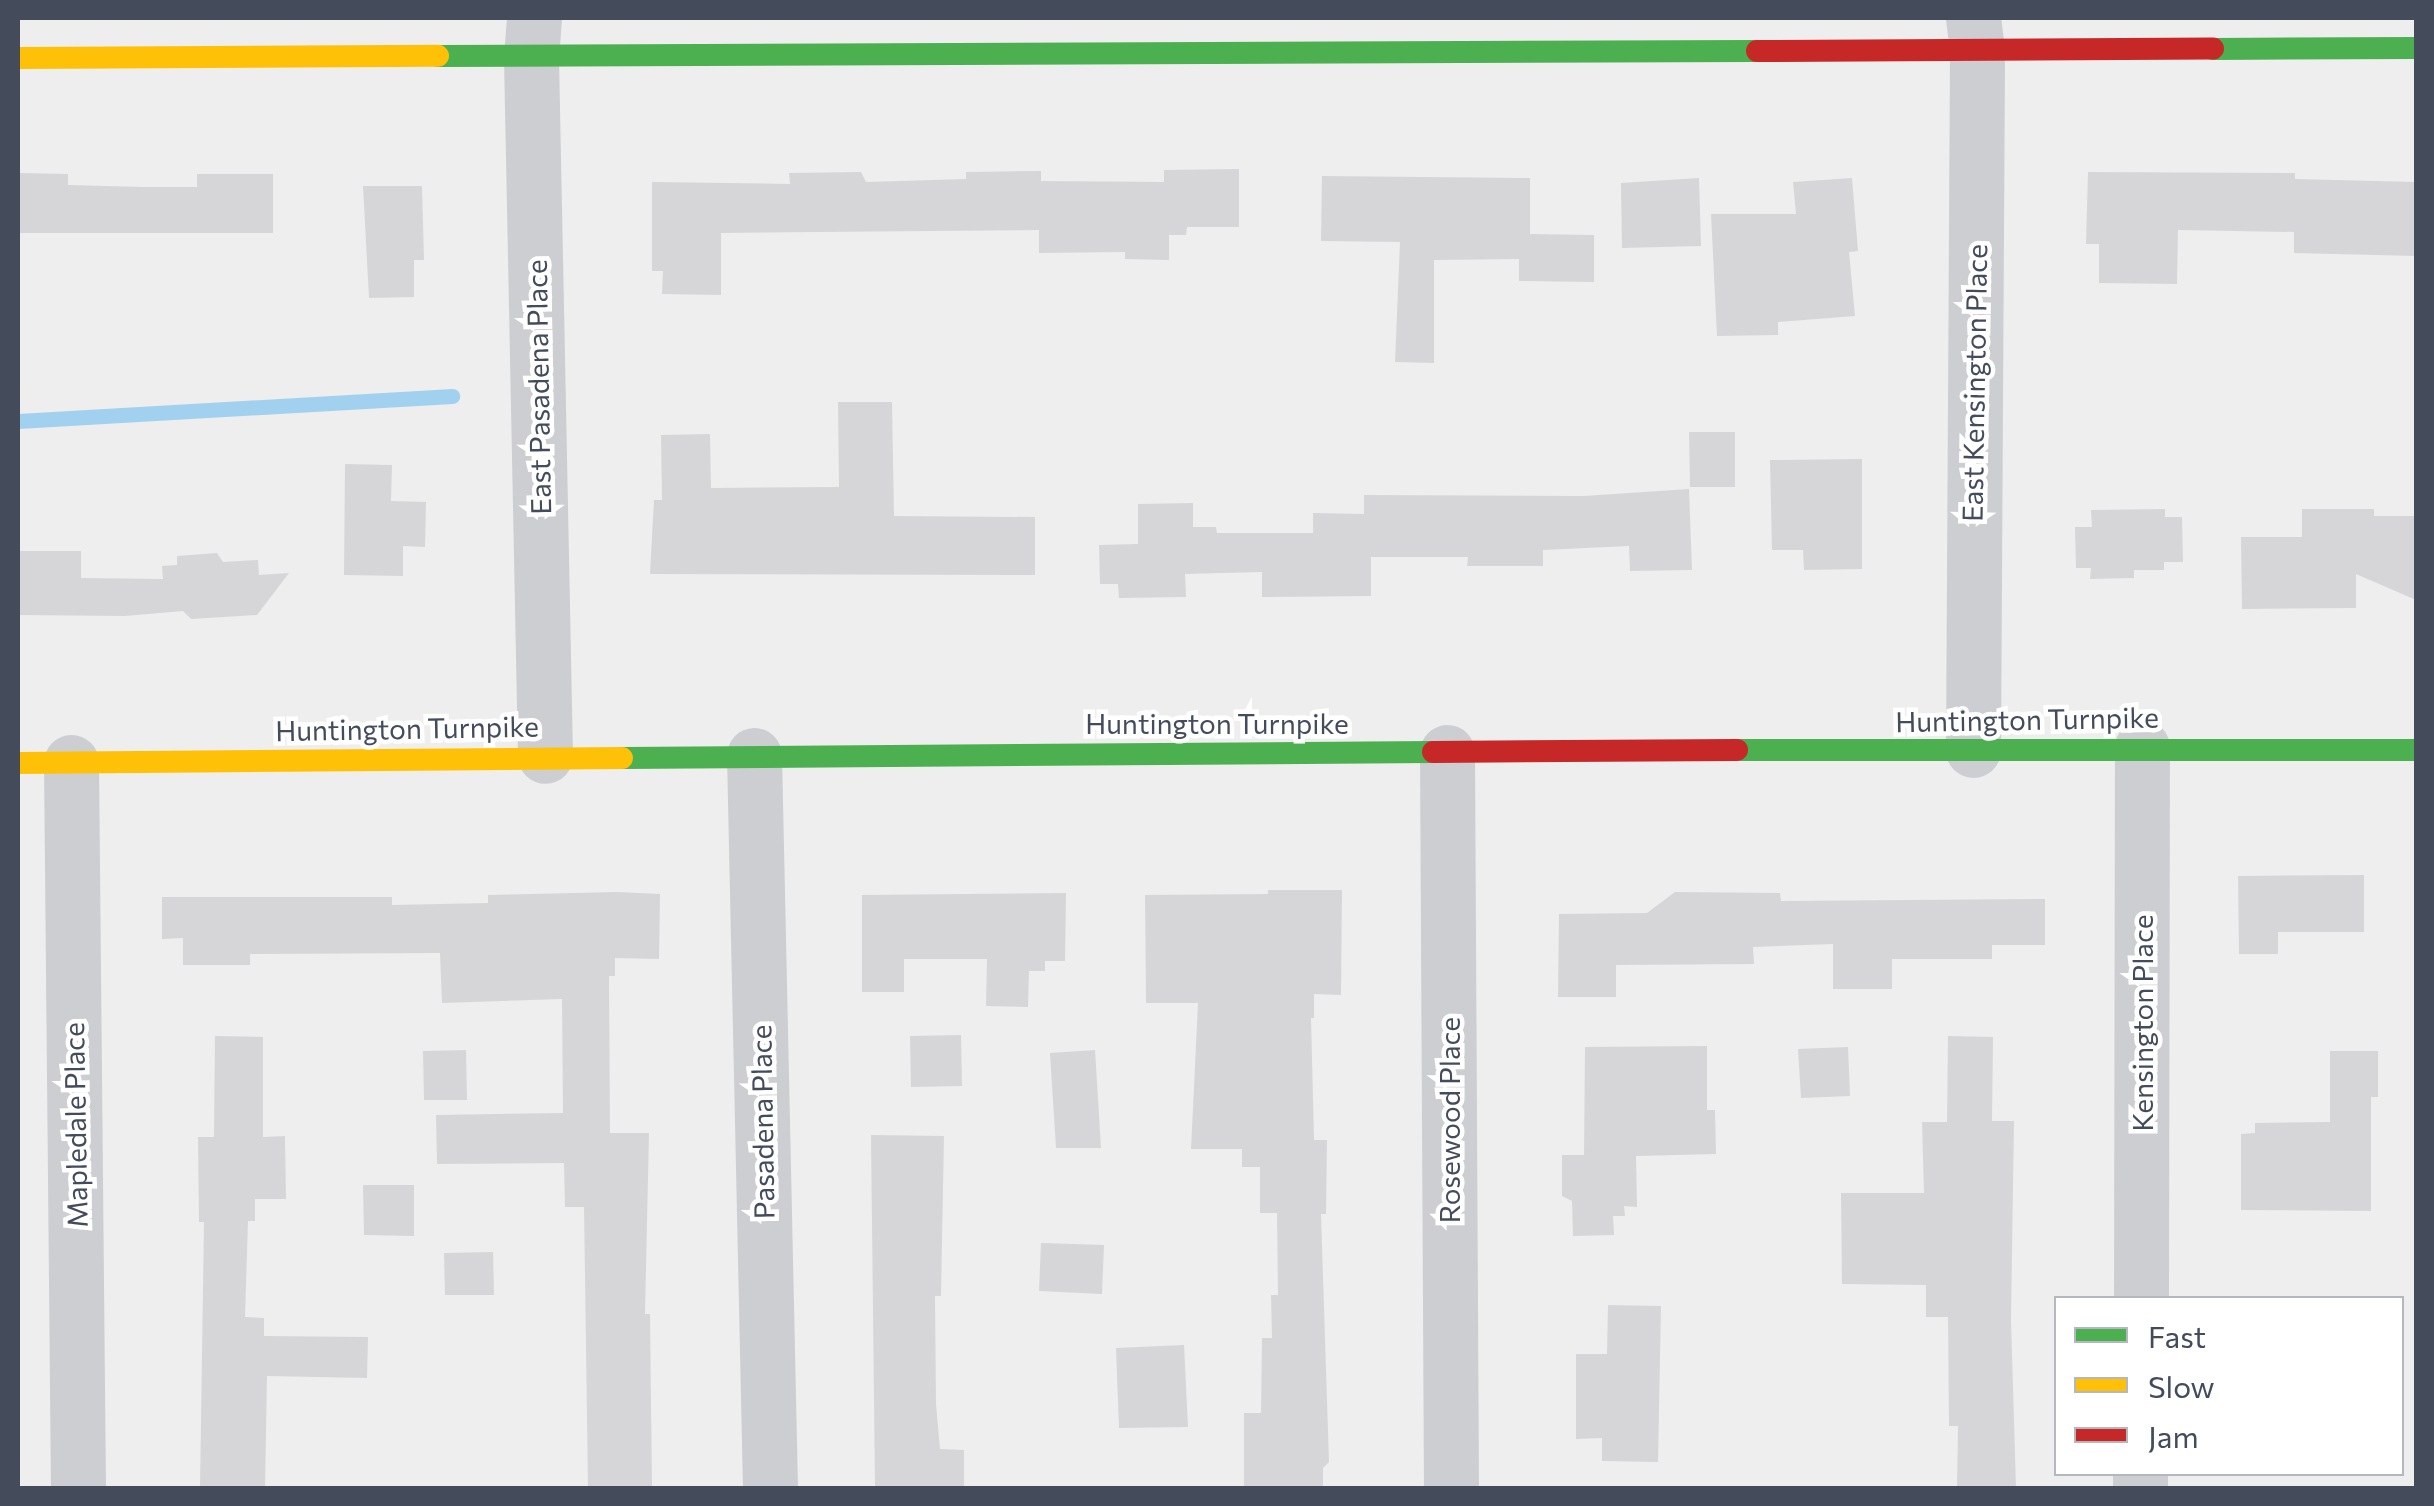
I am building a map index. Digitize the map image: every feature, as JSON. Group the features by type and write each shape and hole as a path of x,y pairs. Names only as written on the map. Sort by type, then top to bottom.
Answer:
{"main road":[{"path":"18,58 533,38 1975,34 2416,48"},
{"name":"Huntington Turnpike","path":"18,763 544,756 2142,747 2416,750"}],"street":[{"name":"East Kensington Place","path":"1973,750 1975,34"},
{"name":"East Pasadena Place","path":"533,38 544,756"},
{"name":"Kensington Place","path":"2141,1296 2142,747"},
{"name":"Rosewood Place","path":"1447,752 1451,1488"},
{"name":"Pasadena Place","path":"754,756 770,1488"},
{"name":"Mapledale Place","path":"72,762 78,1488"}],"building":[{"path":"1239,169 1239,227 1187,227 1186,235 1169,235 1169,260 1125,259 1125,252 1039,253 1039,230 721,233 721,295 662,294 663,271 652,271 652,182 790,184 789,173 861,172 866,182 966,179 966,172 1041,171 1041,181 1164,182 1164,170"},
{"path":"2088,172 2295,173 2295,179 2416,182 2416,256 2294,253 2294,232 2178,230 2177,284 2099,283 2099,244 2086,244"},
{"path":"18,173 68,174 68,185 144,187 197,187 197,174 273,174 273,233 18,233"},
{"path":"1322,176 1530,178 1530,234 1594,235 1594,282 1519,281 1519,259 1434,260 1434,363 1395,362 1400,242 1321,241"},
{"path":"1699,178 1701,246 1622,248 1621,183"},
{"path":"1852,178 1858,251 1849,252 1855,316 1778,322 1778,335 1717,336 1711,214 1796,214 1793,182"},
{"path":"363,186 422,186 424,260 414,260 414,297 369,298"},
{"path":"838,402 892,402 894,516 1035,517 1035,575 650,574 654,500 662,500 661,435 710,434 711,488 839,487"},
{"path":"1689,432 1735,432 1735,487 1690,487"},
{"path":"1862,459 1862,569 1804,570 1803,550 1772,550 1770,460"},
{"path":"345,464 392,465 391,501 426,502 425,547 403,546 403,576 344,575"},
{"path":"1689,489 1692,570 1630,571 1629,546 1543,550 1543,566 1467,566 1468,557 1371,557 1371,596 1262,597 1262,572 1185,574 1186,597 1119,598 1118,584 1100,584 1099,545 1138,544 1138,504 1193,503 1193,527 1216,527 1217,533 1313,533 1313,513 1364,514 1364,495 1584,496"},
{"path":"2165,509 2165,517 2182,517 2183,562 2164,562 2164,570 2134,570 2134,578 2090,579 2091,568 2076,568 2075,527 2092,527 2091,510"},
{"path":"2302,509 2374,509 2374,516 2416,516 2416,600 2356,574 2356,608 2242,609 2241,537 2302,537"},
{"path":"18,551 81,551 81,578 163,579 162,566 177,565 177,556 217,553 223,562 258,560 259,575 289,573 257,615 191,619 183,611 125,616 18,615"},
{"path":"2364,875 2364,932 2278,932 2278,954 2239,954 2238,876"},
{"path":"1268,890 1342,890 1341,995 1314,994 1311,1018 1314,1140 1327,1140 1326,1214 1321,1214 1329,1462 1323,1468 1323,1488 1244,1488 1244,1413 1261,1413 1262,1338 1272,1338 1271,1295 1278,1295 1277,1213 1260,1213 1260,1167 1242,1167 1242,1149 1191,1149 1198,1003 1146,1003 1145,895 1268,894"},
{"path":"1675,892 1780,893 1781,901 2045,899 2045,945 1992,945 1992,959 1892,959 1892,989 1833,989 1833,944 1753,947 1754,964 1616,965 1616,997 1558,997 1559,914 1647,913"},
{"path":"1066,893 1065,961 1045,961 1045,971 1029,971 1028,1007 986,1006 987,959 904,959 904,992 862,992 862,895"},
{"path":"660,894 659,959 615,958 615,976 609,976 610,1133 649,1133 645,1314 650,1314 652,1488 588,1488 584,1207 565,1207 564,1163 437,1164 436,1115 563,1113 562,999 442,1003 440,953 250,954 250,965 183,965 183,938 162,939 162,897 392,897 392,905 488,903 488,895"},
{"path":"961,1035 962,1086 911,1087 910,1036"},
{"path":"215,1036 263,1037 263,1137 285,1136 286,1199 255,1199 255,1221 248,1221 245,1317 264,1318 264,1336 368,1337 367,1378 267,1376 265,1488 200,1488 204,1222 199,1222 198,1137 214,1137"},
{"path":"1948,1036 1993,1037 1992,1121 2014,1121 2011,1320 2016,1488 1957,1488 1958,1426 1949,1426 1948,1317 1926,1317 1926,1285 1842,1284 1841,1193 1924,1193 1922,1122 1947,1122"},
{"path":"1707,1046 1707,1110 1715,1110 1716,1154 1636,1156 1637,1207 1624,1206 1625,1216 1613,1216 1614,1235 1573,1236 1572,1201 1562,1196 1562,1155 1584,1155 1585,1047"},
{"path":"1848,1047 1850,1096 1801,1098 1798,1049"},
{"path":"466,1050 467,1100 424,1100 423,1051"},
{"path":"1095,1050 1101,1148 1056,1148 1050,1053"},
{"path":"2330,1051 2378,1051 2378,1097 2371,1097 2371,1211 2241,1210 2241,1134 2255,1133 2255,1123 2330,1122"},
{"path":"871,1135 944,1136 941,1296 935,1296 936,1404 940,1449 964,1450 964,1488 875,1488"},
{"path":"363,1185 414,1185 414,1236 364,1235"},
{"path":"1041,1243 1104,1245 1102,1294 1039,1291"},
{"path":"493,1252 494,1295 445,1295 444,1253"},
{"path":"1608,1305 1661,1306 1658,1462 1602,1461 1602,1438 1576,1439 1576,1354 1607,1354"},
{"path":"1184,1345 1188,1427 1119,1428 1116,1348"}],"waterway":[{"path":"18,421 452,396"}],"traffic: fast":[{"path":"2213,49 2416,48"},
{"path":"438,56 1757,51"},
{"path":"1737,750 2416,750"},
{"path":"622,758 1433,752"}],"traffic: slow":[{"path":"18,58 438,56"},
{"path":"18,763 622,758"}],"traffic: jam":[{"path":"1757,51 2213,49"},
{"path":"1433,752 1737,750"}]}
